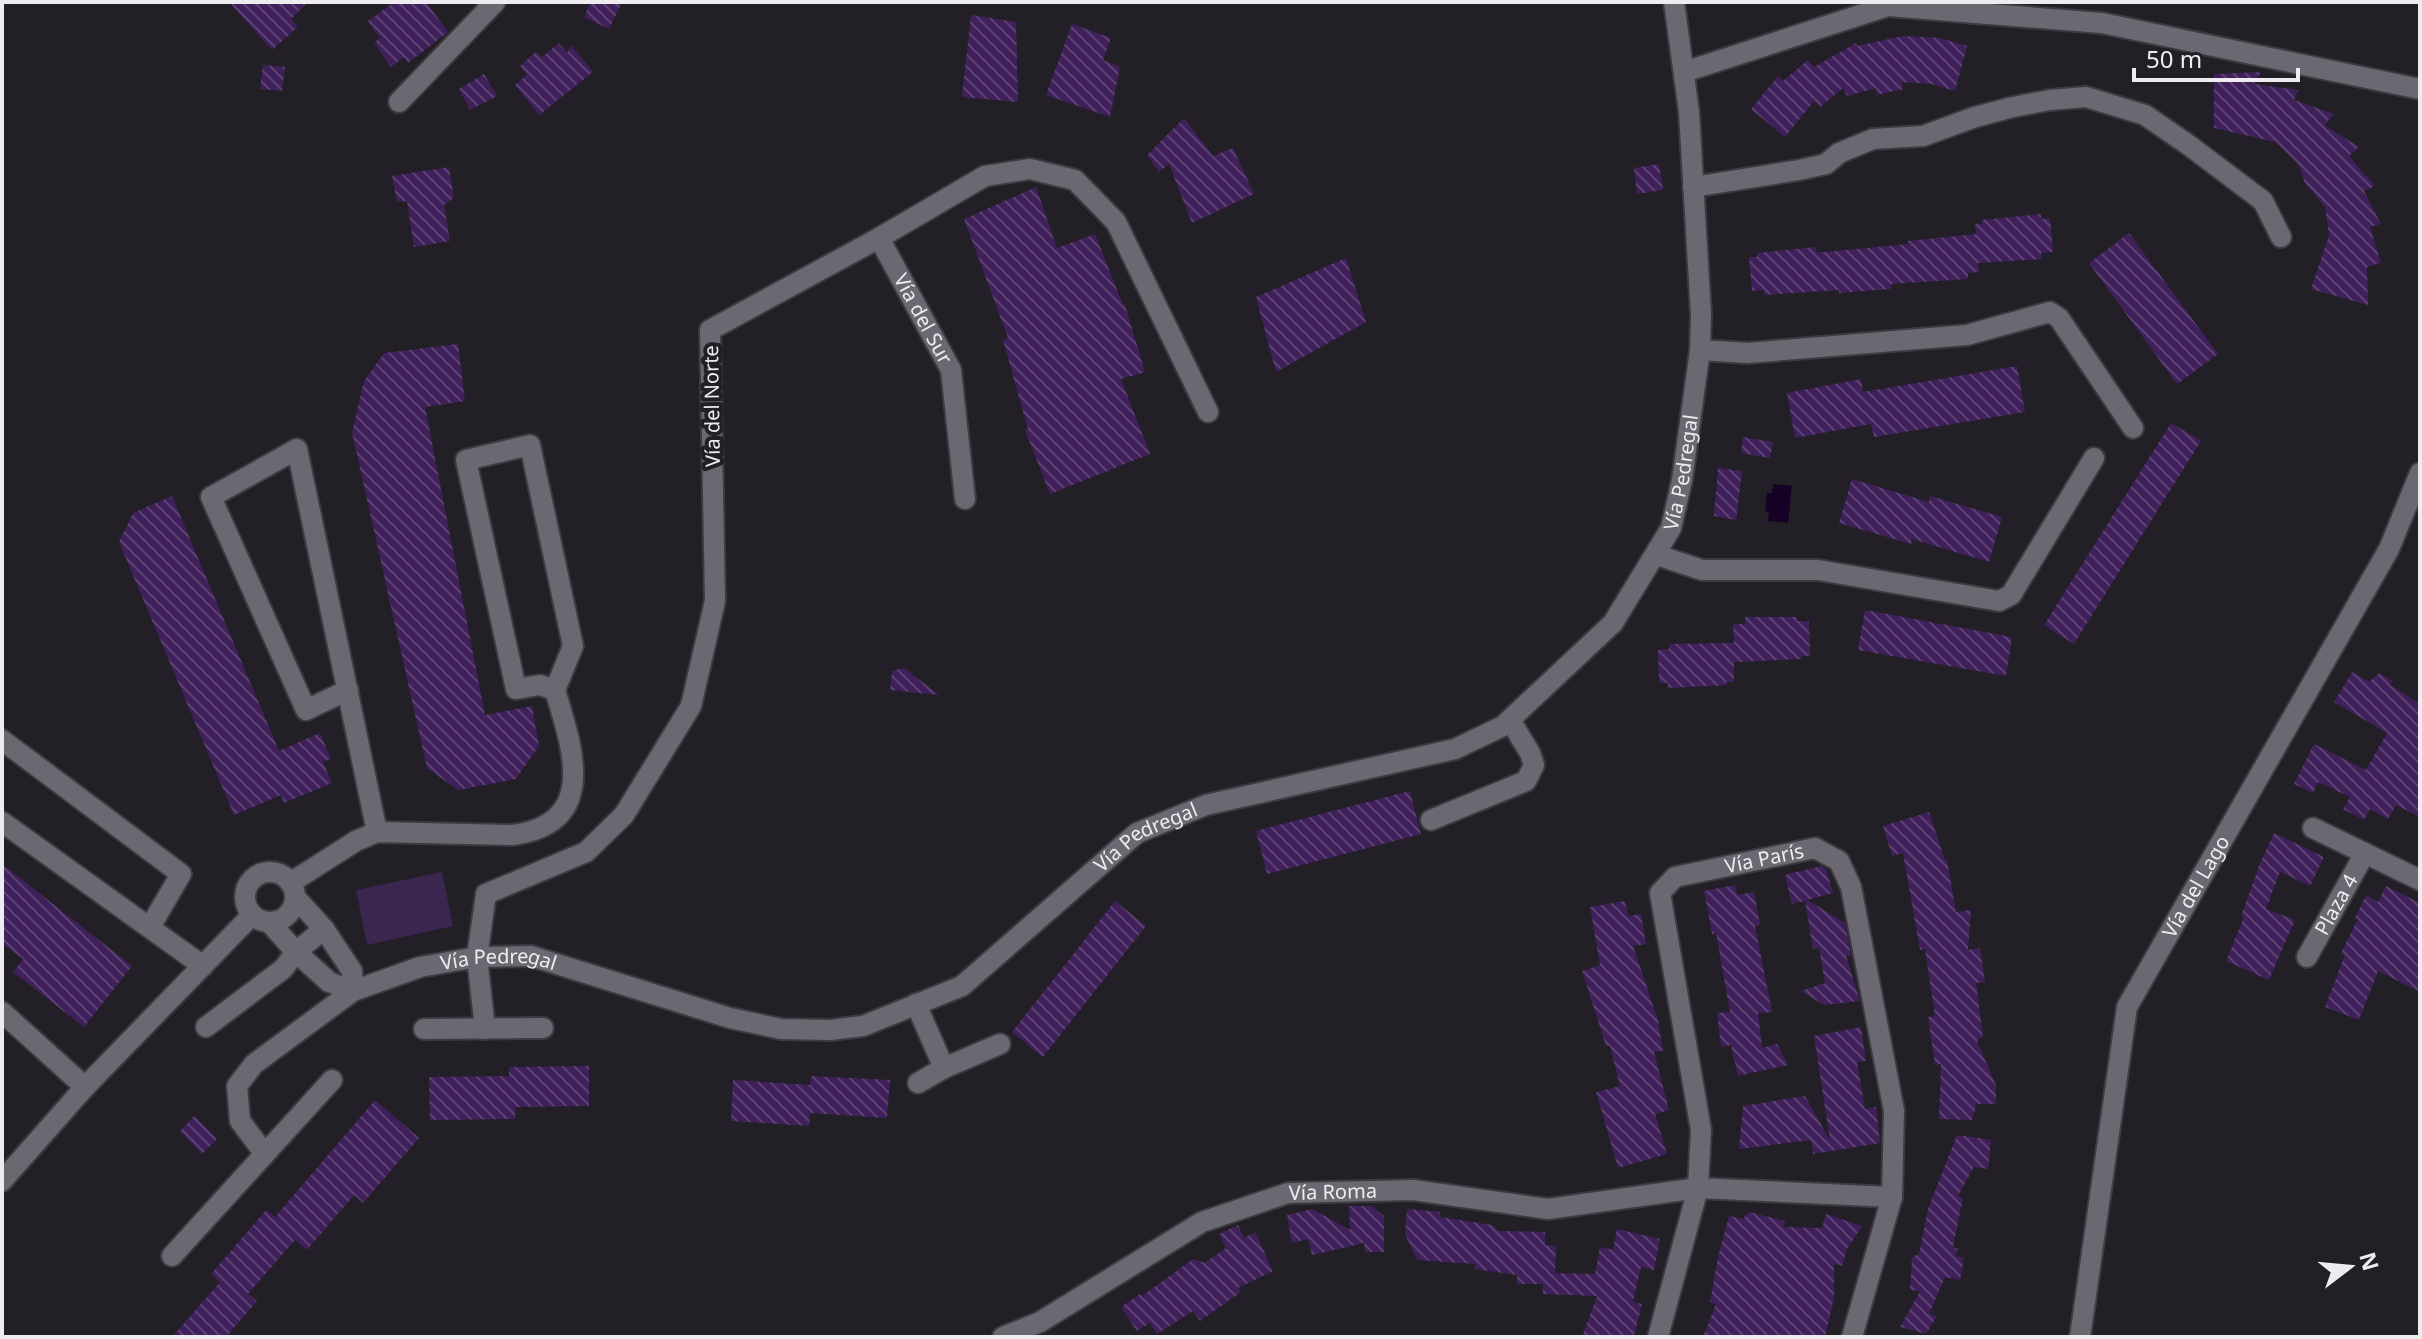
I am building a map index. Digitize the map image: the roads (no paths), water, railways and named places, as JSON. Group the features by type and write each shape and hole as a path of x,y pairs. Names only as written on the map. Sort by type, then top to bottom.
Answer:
{"street":[{"path":"399,102 495,2"},
{"name":"Vía Pedregal","path":"265,1154 240,1121 237,1086 254,1064 353,991 420,967 477,957 531,956 730,1018 781,1029 830,1030 863,1026 962,986 1137,833 1206,805 1455,749 1503,726 1613,623 1671,528 1682,480 1700,350 1701,315 1684,72 1674,2"},
{"path":"2102,23 2106,2"},
{"path":"1684,72 1888,6 2102,23 2420,89"},
{"path":"1693,187 1826,164 1839,153 1873,139 1923,136 2013,107 2086,97 2145,115 2190,146 2263,201 2281,237"},
{"name":"Vía del Norte","path":"477,957 486,894 586,852 624,815 691,706 715,601 710,330 985,176 1030,169 1075,180 1116,222 1208,412"},
{"name":"Vía del Sur","path":"879,238 951,370 965,499"},
{"path":"1700,350 1748,353 1967,335 2050,312 2059,318 2133,428"},
{"path":"2,1181 85,1087 203,966 261,919 288,915 293,890 356,841 377,832 533,833 552,820 569,801 575,779 568,733 555,690 573,646 530,445 466,460 516,689 540,685 555,690"},
{"path":"348,690 306,710 211,497 297,449 348,690 377,832"},
{"path":"1657,555 1702,570 1818,570 1999,601 2011,595 2094,458"},
{"name":"Vía del Lago","path":"2080,1337 2127,1007 2389,549 2420,473"},
{"path":"1431,820 1526,781 1534,765 1510,720"},
{"path":"2,740 181,874 150,927"},
{"path":"2,822 203,966"},
{"path":"2313,828 2420,880"},
{"name":"Vía París","path":"1658,1337 1698,1188 1701,1130 1660,893 1675,877 1815,848 1839,861 1851,887 1894,1111 1892,1197 1852,1337"},
{"name":"Plaza 4","path":"2307,957 2365,853"},
{"path":"269,871 279,873 293,890 352,971 353,991 329,982 246,907 244,897 251,879 269,871"},
{"path":"206,1027 283,969 296,952 324,929"},
{"path":"477,957 485,1029"},
{"path":"916,1004 944,1068"},
{"path":"2,1012 85,1087"},
{"path":"424,1029 543,1028"},
{"path":"918,1083 1000,1044"},
{"path":"172,1256 332,1080"},
{"name":"Vía Roma","path":"1003,1337 1040,1322 1202,1222 1288,1193 1413,1190 1548,1209 1698,1188 1892,1197"}]}
